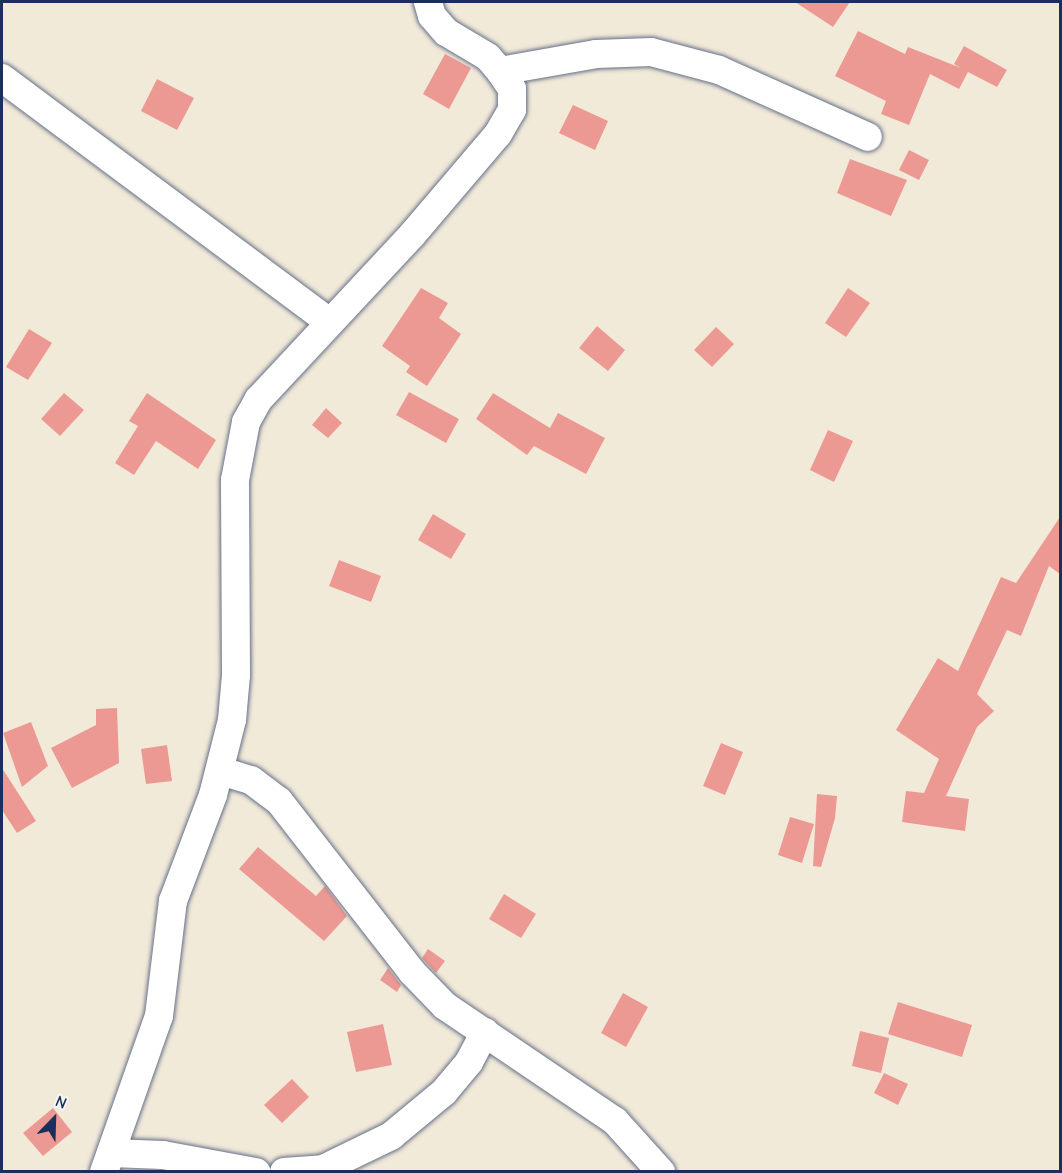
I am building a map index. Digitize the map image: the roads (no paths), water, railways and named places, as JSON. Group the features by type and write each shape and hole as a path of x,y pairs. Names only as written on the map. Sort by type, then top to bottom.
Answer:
{"street":[{"path":"256,1172 163,1155 107,1162 159,1016 173,902 221,771 236,675 237,450 259,399 328,321 412,235 498,134 512,110 512,89 500,70 488,57 446,32 432,16 428,2"},
{"path":"500,70 596,54 651,52 719,70 868,137"},
{"path":"2,78 328,321"},
{"path":"221,771 251,780 279,801 412,972 445,1006 615,1121 661,1172"},
{"path":"284,1172 323,1169 391,1136 444,1092 469,1062 485,1032"}]}
